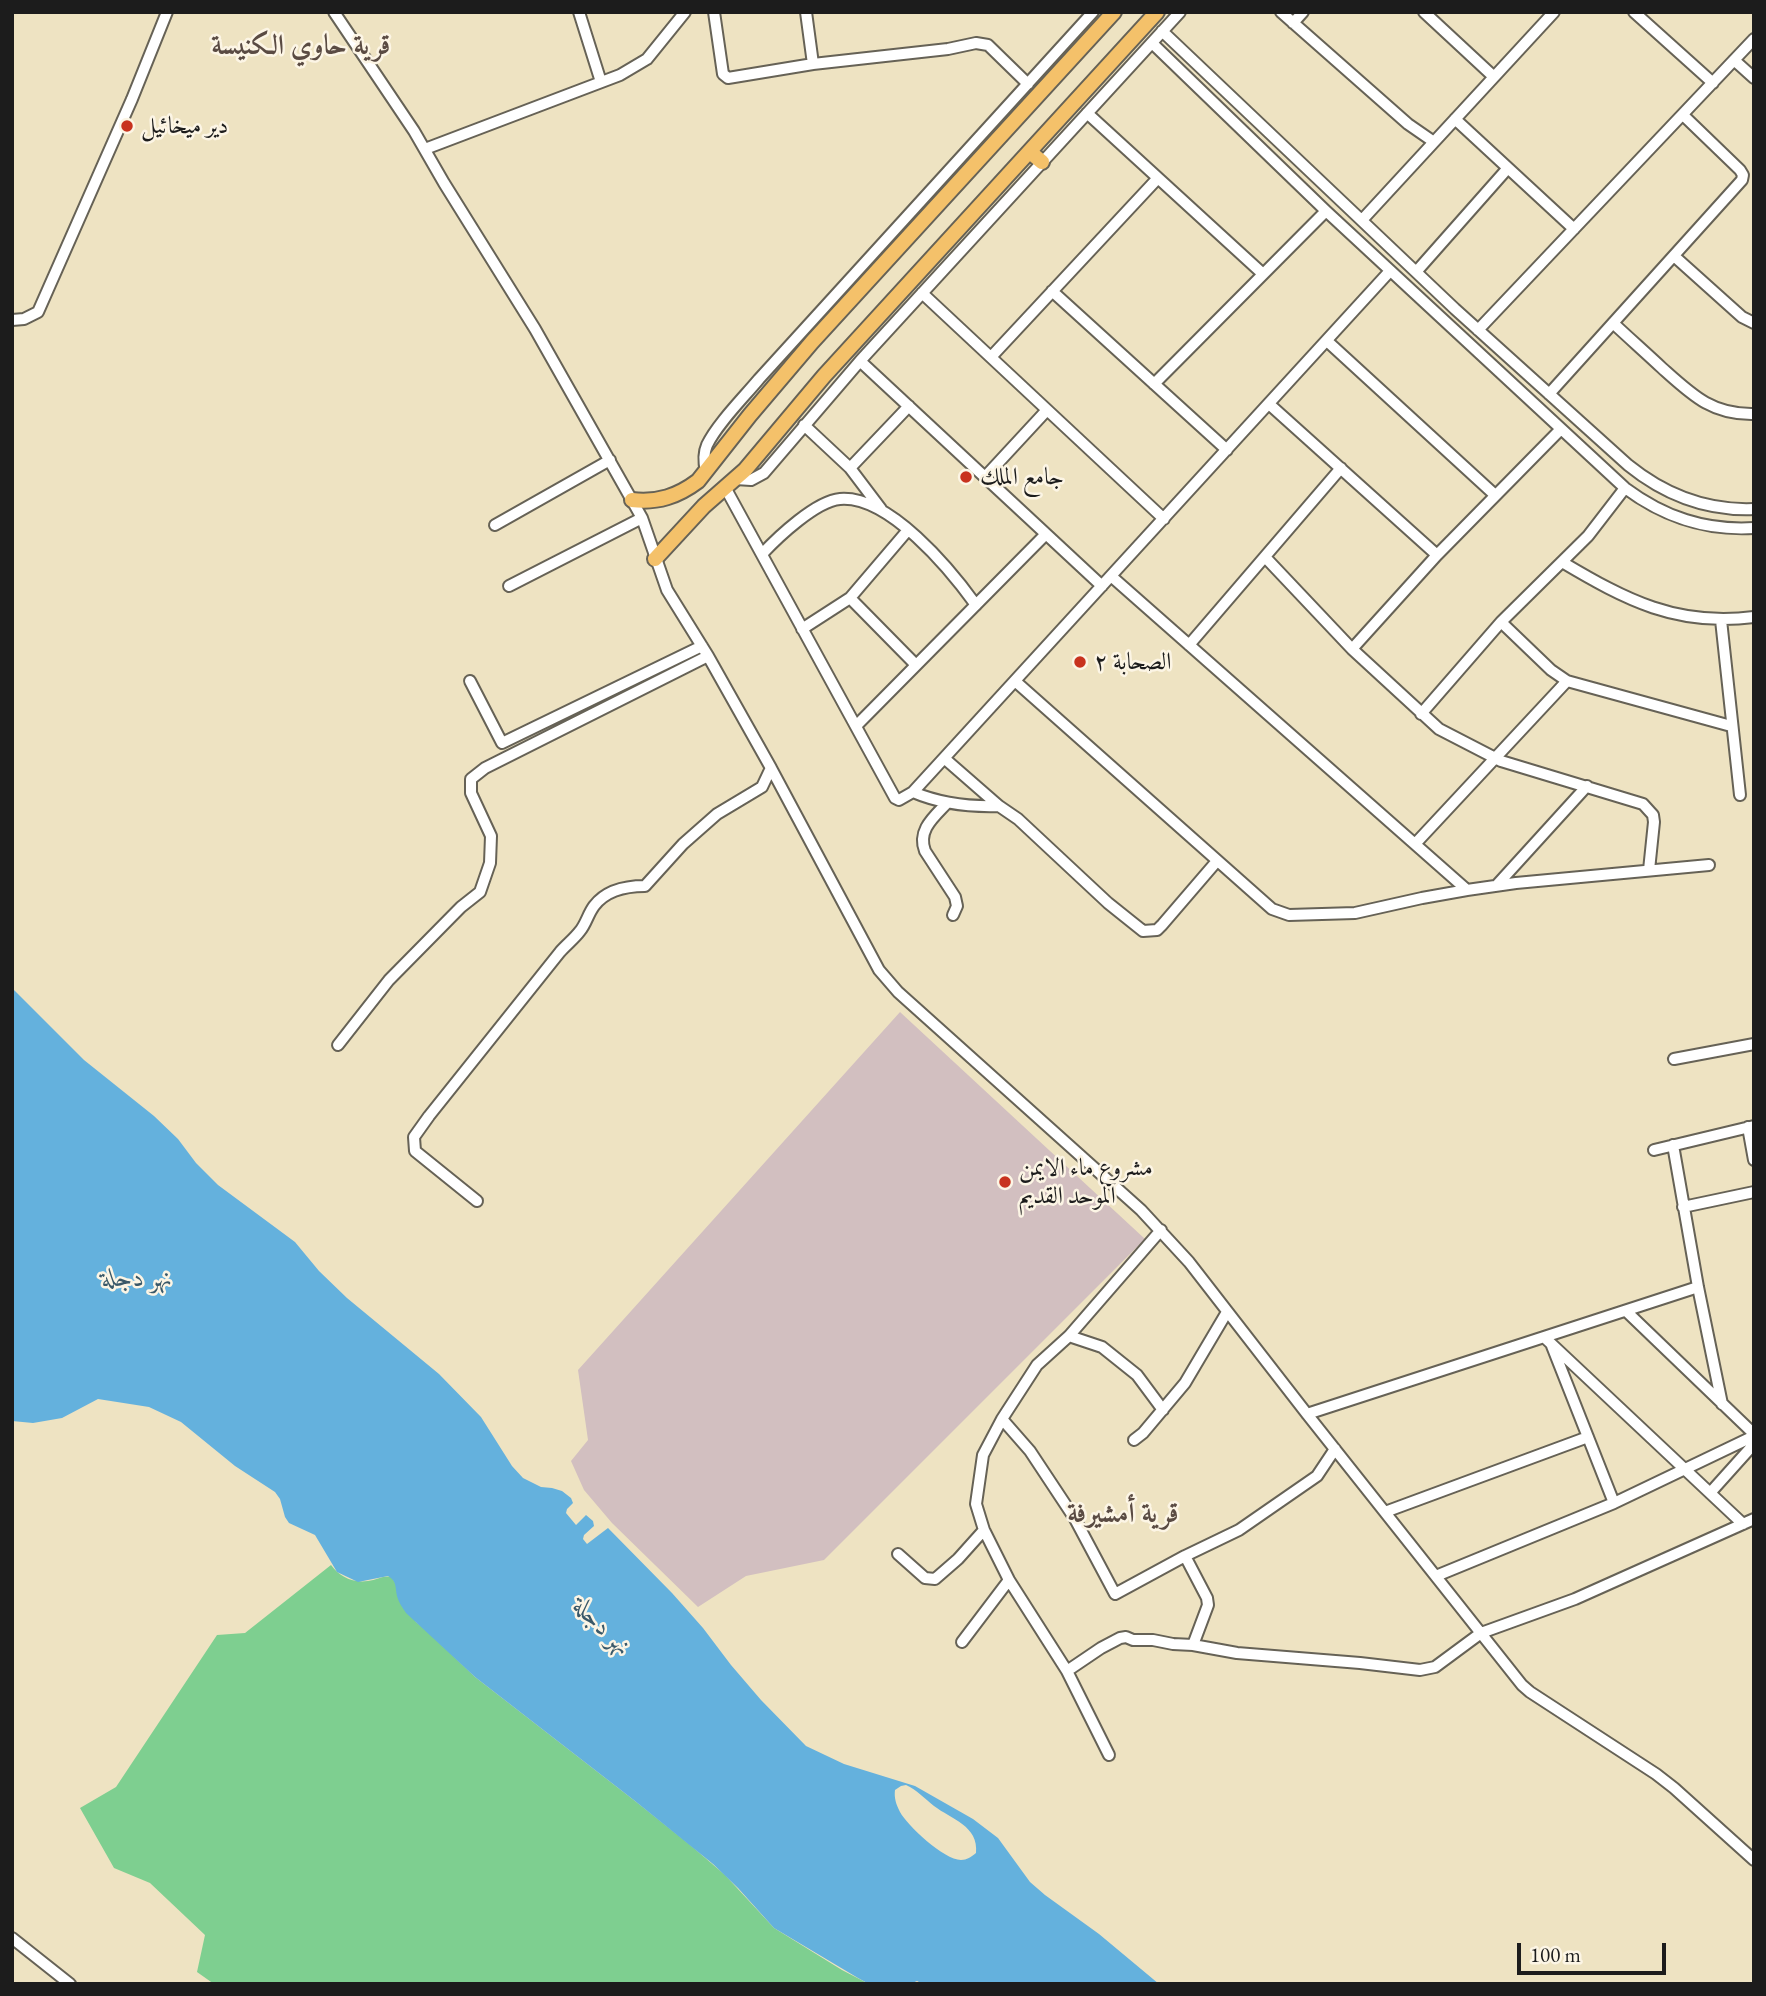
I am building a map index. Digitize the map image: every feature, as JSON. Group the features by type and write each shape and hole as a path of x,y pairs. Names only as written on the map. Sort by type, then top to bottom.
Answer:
{"main road":[{"path":"632,500 646,502 669,498 689,488 706,472 798,358 1114,12"},
{"path":"655,559 705,506 731,484 824,376 1157,12"},
{"path":"994,121 1006,131"},
{"path":"1030,152 1042,162"},
{"path":"689,488 705,506"}],"street":[{"path":"12,320 24,319 38,312 132,99 167,12"},
{"path":"334,12 425,149 535,329 610,460 642,518 667,590 771,768 879,970 898,992 1161,1230 1189,1262 1513,1675 1530,1692 1674,1787 1754,1860"},
{"path":"579,12 601,82"},
{"path":"425,149 620,75 647,59 685,12"},
{"path":"714,12 725,77 948,49 976,43 988,45 1028,84"},
{"path":"806,12 813,64"},
{"path":"1180,12 860,361 760,476 731,484 762,554 895,798 900,800 914,792 1390,271"},
{"path":"1281,12 1408,124 1434,142"},
{"path":"1293,23 1303,12"},
{"path":"1424,12 1494,77"},
{"path":"1634,12 1713,83"},
{"path":"706,472 704,454 720,426 780,355 1091,13"},
{"path":"1362,220 1551,13"},
{"path":"1162,31 1455,309 1628,465 1653,484 1697,503 1728,509 1754,509"},
{"path":"1478,330 1754,40"},
{"path":"1152,43 1326,211 1625,488 1678,519 1717,528 1754,528"},
{"path":"1734,60 1754,78"},
{"path":"1087,113 1263,274"},
{"path":"1549,394 1742,180 1743,175 1682,115"},
{"path":"1455,119 1574,229"},
{"path":"1416,272 1508,168"},
{"path":"991,357 1158,178"},
{"path":"1154,384 1326,211"},
{"path":"1674,256 1742,317 1754,323"},
{"path":"1052,291 1227,450"},
{"path":"922,293 1164,519"},
{"path":"1444,321 1455,309"},
{"path":"1613,323 1696,398 1719,410 1754,414"},
{"path":"1327,341 1494,495"},
{"path":"860,361 1102,586"},
{"path":"1269,404 1437,555"},
{"path":"850,468 909,406"},
{"path":"985,477 1048,410"},
{"path":"804,425 850,468 881,509 937,558 976,605"},
{"path":"1352,649 1437,555 1560,430"},
{"path":"495,524 610,460"},
{"path":"1189,645 1341,468"},
{"path":"1421,714 1501,622 1601,521 1625,488"},
{"path":"762,554 779,536 820,506 839,499 857,500 881,509"},
{"path":"509,586 642,518"},
{"path":"803,629 850,598 908,530"},
{"path":"856,726 1046,534"},
{"path":"1265,557 1352,649 1439,729 1494,758 1636,801 1649,809 1654,822 1649,870"},
{"path":"1562,562 1607,589 1651,607 1698,618 1721,620 1754,617"},
{"path":"1111,576 1467,890"},
{"path":"850,598 916,665"},
{"path":"1721,620 1740,795"},
{"path":"1501,622 1551,670 1567,681 1731,726"},
{"path":"470,681 502,743 705,651"},
{"path":"338,1045 389,980 461,907 480,892 490,863 491,836 471,793 471,779 485,768 705,651"},
{"path":"1014,681 1272,909 1289,915 1355,913 1467,890 1709,864"},
{"path":"1415,844 1567,681"},
{"path":"944,758 1018,819 1143,931 1157,930 1217,861"},
{"path":"477,1201 415,1151 414,1137 560,951 580,931 594,906 615,890 645,886 683,844 717,814 762,787 771,768"},
{"path":"1496,886 1587,786"},
{"path":"914,792 930,799 964,806 999,806"},
{"path":"947,803 928,824 922,844 955,897 957,906 953,915"},
{"path":"1674,1059 1754,1044"},
{"path":"1654,1150 1751,1127 1754,1160"},
{"path":"1673,1145 1722,1404"},
{"path":"1683,1207 1754,1192"},
{"path":"1108,1755 1067,1671 1009,1580 984,1530 976,1504 982,1455 1037,1365 1069,1336 1161,1230"},
{"path":"1307,1414 1548,1340 1698,1287"},
{"path":"1436,1576 1614,1503 1754,1435 1626,1311"},
{"path":"1134,1440 1185,1383 1227,1312"},
{"path":"1069,1336 1102,1347 1137,1375 1163,1410"},
{"path":"1548,1340 1614,1503"},
{"path":"1067,1671 1120,1638 1193,1645 1237,1653 1420,1670 1435,1667 1481,1633 1575,1599 1748,1521 1710,1493 1548,1340"},
{"path":"1002,1419 1030,1451 1075,1519 1115,1594 1239,1530 1271,1509 1317,1476 1335,1449"},
{"path":"1385,1512 1588,1437"},
{"path":"1710,1493 1754,1444"},
{"path":"898,1554 925,1578 935,1579 958,1559 984,1530"},
{"path":"1185,1556 1209,1605 1193,1645"},
{"path":"962,1642 1009,1580"},
{"path":"12,1938 70,1984"}],"shaded area":[{"path":"900,1012 1145,1239 824,1560 746,1576 698,1607 612,1523 584,1490 571,1461 588,1440 578,1370"}],"green space":[{"path":"331,1565 342,1576 357,1581 392,1577 416,1622 475,1677 689,1844 725,1875 774,1928 869,1984 214,1984 197,1972 205,1935 150,1883 114,1868 80,1808 116,1787 217,1635 245,1633"}],"water":[{"name":"نهر دجلة","path":"12,988 84,1060 154,1116 218,1185 295,1242 319,1271 347,1298 439,1374 481,1417 512,1466 523,1478 541,1487 562,1491 571,1498 573,1503 566,1513 576,1525 586,1515 593,1521 594,1526 584,1535 583,1539 587,1544 608,1528 672,1593 761,1700 806,1746 844,1764 915,1786 973,1819 998,1838 1030,1882 1159,1984 923,1984 917,1981 910,1984 869,1984 774,1928 713,1864 475,1677 406,1613 391,1578 388,1576 358,1582 337,1572 315,1535 289,1523 275,1492 235,1466 181,1422 149,1407 98,1399 62,1418 33,1423 12,1421","holes":["906,1785 969,1830 976,1844 976,1853 961,1860 954,1858 918,1833 896,1804 895,1790"]}],"place":[{"name":"دير ميخائيل","path":"127,126"},
{"name":"جامع الملك","path":"966,477"},
{"name":"الصحابة ٢","path":"1080,662"},
{"name":"مشروع ماء الايمن الموحد القديم","path":"1005,1182"}],"district":[{"name":"قرية حاوي الكنيسة","path":"301,46"},
{"name":"قرية أمشيرفة","path":"1123,1514"}]}
